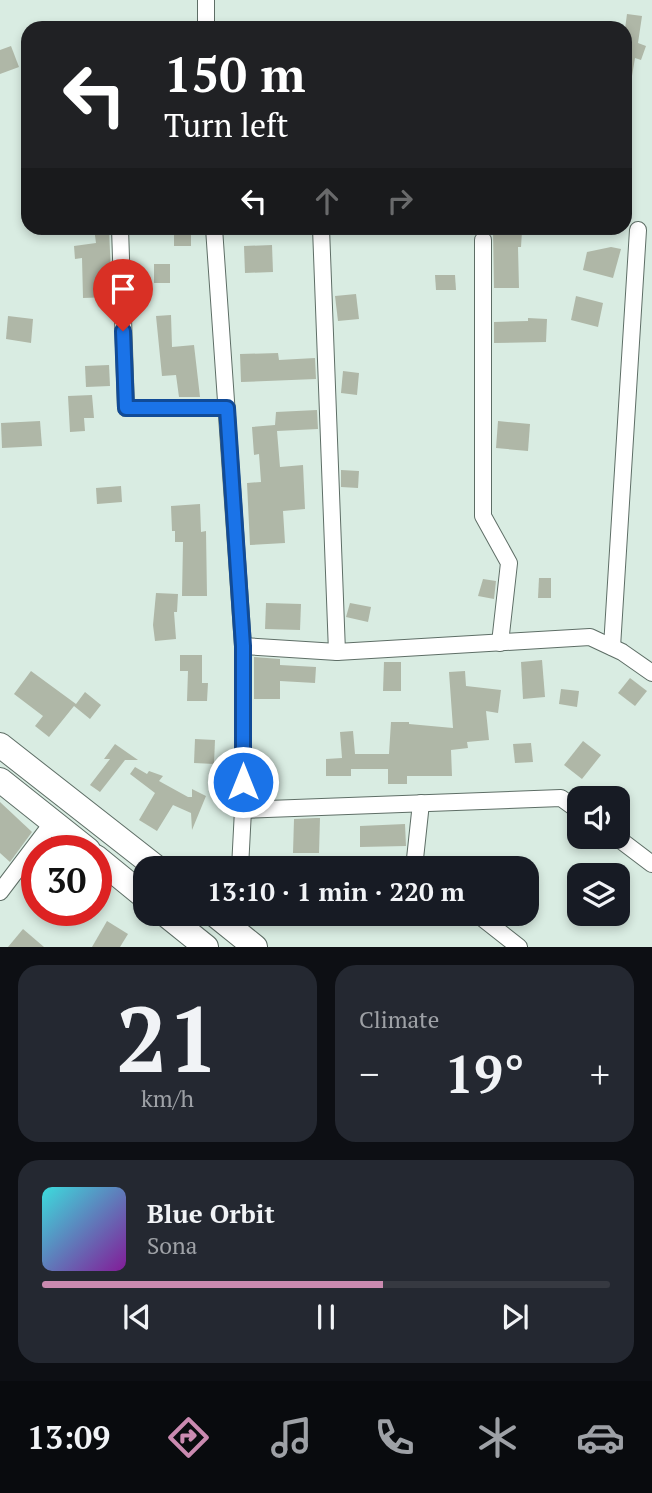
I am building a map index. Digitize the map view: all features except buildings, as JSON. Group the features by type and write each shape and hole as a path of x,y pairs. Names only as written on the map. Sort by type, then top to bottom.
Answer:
{"main road":[{"path":"0,745 143,856"},
{"path":"0,780 69,835"},
{"path":"112,870 133,887"},
{"path":"180,926 206,947"}],"street":[{"path":"206,0 206,21"},
{"path":"612,647 638,230"},
{"path":"120,235 126,408 227,408"},
{"path":"215,235 243,646 241,856"},
{"path":"321,235 337,652"},
{"path":"483,240 483,516 509,563 500,643"},
{"path":"243,646 337,652 590,637 612,647 652,673"},
{"path":"243,810 561,798 567,802"},
{"path":"415,856 421,803"},
{"path":"0,892 53,822"},
{"path":"630,847 652,864"},
{"path":"492,926 519,947"}],"route":[{"path":"123,331 126,408 227,408 243,646 243,782"}]}
